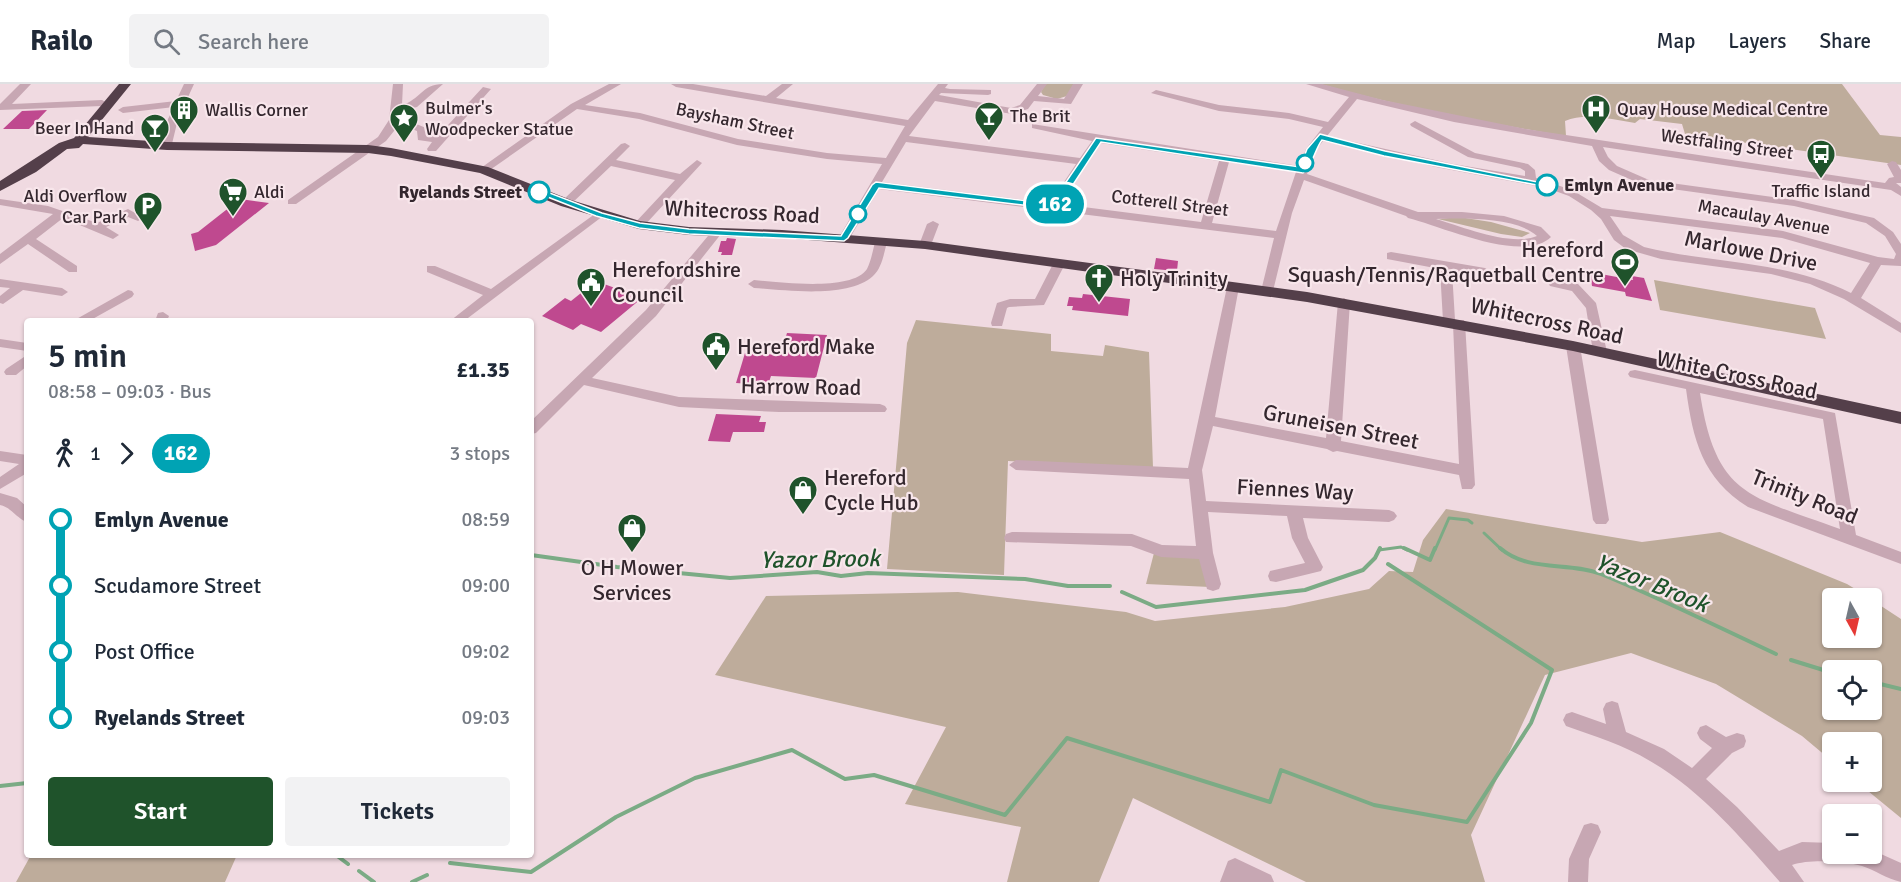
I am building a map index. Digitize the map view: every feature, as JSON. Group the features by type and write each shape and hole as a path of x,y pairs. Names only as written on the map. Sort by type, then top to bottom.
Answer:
{"highway":[{"path":"0,186 76,129 117,84"},
{"path":"62,158 81,140 125,84"},
{"path":"0,186 31,169 63,146 81,140 132,143"},
{"path":"0,196 62,158 87,147 132,143"},
{"name":"Whitecross Road","path":"132,143 168,146 368,149 391,152 483,170 566,203 639,225 925,245 1267,291 1454,322 1600,352 1760,394 1901,418"}],"street":[{"path":"2,107 26,84"},
{"path":"168,146 169,129 189,84"},
{"path":"393,128 397,109 398,84"},
{"path":"397,109 413,105 438,84"},
{"path":"483,170 575,106 616,84"},
{"path":"676,84 911,124"},
{"path":"766,100 788,84"},
{"path":"937,90 1012,111 1024,107 1042,84"},
{"path":"1033,98 1067,102 1078,84"},
{"name":"Westfaling Street","path":"1311,84 1354,97 1442,117 1596,144 1899,185"},
{"path":"292,202 368,149 393,128 418,127 422,130 422,138 436,145 486,89"},
{"path":"937,90 959,94 972,90 988,92"},
{"path":"844,238 911,124 937,90"},
{"path":"1156,93 1219,108 1289,116 1330,126"},
{"path":"1267,291 1286,213 1311,149 1354,97"},
{"path":"2,107 102,103"},
{"path":"123,110 182,103"},
{"name":"Baysham Street","path":"575,106 640,116 737,142 827,156 890,162"},
{"path":"1415,124 1472,155 1524,166 1530,170 1531,181"},
{"path":"1036,126 1098,139 1302,173 1413,216 1446,227 1506,240 1538,243 1545,237 1537,229 1486,217 1461,214 1413,216"},
{"path":"1320,137 1384,153 1531,181 1562,190 1599,211"},
{"path":"903,138 1082,162"},
{"path":"1053,207 1098,139"},
{"path":"1596,144 1604,159 1613,168 1647,183 1794,203 1870,220 1889,234 1901,254 1898,263 1877,261 1854,298"},
{"path":"566,203 625,146"},
{"path":"1205,226 1225,159"},
{"path":"608,162 683,178"},
{"path":"639,225 697,163"},
{"path":"1892,164 1899,185"},
{"name":"Cotterell Street","path":"876,185 1280,235"},
{"path":"0,202 16,203 61,214 112,235"},
{"name":"Macaulay Avenue","path":"1599,211 1783,235 1877,261"},
{"name":"Marlowe Drive","path":"1599,211 1607,220 1613,233 1630,247 1654,253 1786,274 1813,281 1854,298 1901,329"},
{"path":"97,227 135,212"},
{"path":"0,260 61,214"},
{"path":"460,318 599,214"},
{"path":"925,245 933,224"},
{"path":"534,426 651,313 717,232"},
{"path":"28,239 73,269"},
{"path":"754,284 818,287 863,279 872,271 881,242"},
{"path":"1391,255 1446,267 1485,272"},
{"path":"998,324 1001,306 1007,302 1034,304 1040,302 1059,264"},
{"path":"1446,267 1454,322"},
{"path":"431,269 493,294"},
{"path":"0,283 62,292"},
{"path":"1554,283 1571,286 1578,290 1584,301 1592,306 1600,352"},
{"path":"3,300 20,286"},
{"path":"1213,584 1205,553 1195,472 1233,287"},
{"path":"85,318 128,294"},
{"path":"1333,447 1344,303"},
{"name":"Gruneisen Street","path":"1207,420 1466,478 1454,322"},
{"path":"0,343 24,347"},
{"path":"1573,346 1601,520"},
{"path":"11,372 24,361"},
{"name":"White Cross Road","path":"1635,374 1692,386 1760,394 1830,416 1849,538"},
{"name":"Harrow Road","path":"581,380 679,402 880,409"},
{"name":"Trinity Road","path":"1692,386 1699,431 1711,462 1725,484 1736,494 1753,503 1901,558"},
{"path":"0,456 12,445"},
{"path":"0,456 24,460"},
{"path":"1016,465 1195,472"},
{"path":"0,484 24,468"},
{"path":"0,499 12,502 24,513"},
{"name":"Fiennes Way","path":"1198,506 1389,516"},
{"path":"1276,576 1315,567 1300,538 1293,510"},
{"path":"1012,538 1132,540 1161,550 1205,553"},
{"path":"1612,709 1618,737"},
{"path":"1572,720 1657,755 1692,780 1725,808 1794,882"},
{"path":"1692,780 1731,744 1706,733"},
{"path":"1578,882 1579,859 1591,832"},
{"path":"1775,862 1802,852 1822,853"},
{"path":"1882,864 1901,873"},
{"path":"1230,882 1235,868 1264,882"}],"shaded area":[{"path":"1045,84 1075,84 1067,96 1057,99 1043,95 1041,92"},
{"path":"1320,84 1842,84 1880,135 1901,137 1901,165 1685,134 1682,124 1640,119 1635,123 1600,118 1573,118 1565,121 1566,136 1442,113"},
{"path":"1459,217 1491,222 1530,233 1522,237 1501,234 1438,219"},
{"path":"1654,280 1815,308 1826,339 1660,310"},
{"path":"916,320 1051,334 1051,351 1103,356 1105,345 1149,352 1153,468 1008,461 1004,575 887,569 907,343"},
{"path":"1446,509 1642,542 1720,532 1847,584 1854,588 1822,588 1822,648 1882,648 1882,607 1901,619 1901,818 1869,792 1882,792 1882,732 1822,732 1822,753 1802,736 1716,684 1631,653 1545,675 1471,835 1485,882 1306,882 1133,798 1099,882 1007,882 1021,827 905,804 946,727 715,675 766,596 958,592 1126,612 1155,621 1285,607 1369,589 1389,571 1413,572 1423,540"},
{"path":"1154,553 1201,555 1210,587 1146,584"},
{"path":"29,858 236,858 225,882 16,882"}],"building":[{"path":"47,110 29,129 3,129 22,111"},
{"name":"Aldi","path":"240,199 269,203 216,245 195,251 191,234 198,232"},
{"path":"727,238 736,239 732,255 721,255 722,252 718,252 721,241 726,241"},
{"path":"1156,258 1178,261 1177,271 1154,269"},
{"name":"Hereford Squash/Tennis/Raquetball Centre","path":"1590,272 1633,280 1632,276 1644,278 1652,301 1626,296 1625,292 1592,286"},
{"name":"Herefordshire Council","path":"596,281 642,298 601,332 581,324 573,330 542,316 565,298 571,301"},
{"name":"Holy Trinity","path":"1083,294 1130,299 1128,316 1072,310 1073,306 1067,306 1069,297 1082,298"},
{"path":"787,333 827,335 816,378 771,376 768,385 736,383 745,353 780,355"},
{"path":"716,414 761,416 759,422 766,422 764,432 733,432 730,442 708,441"}],"waterway":[{"name":"Yazor Brook","path":"1435,550 1449,518 1468,520 1472,523"},
{"name":"Yazor Brook","path":"1484,533 1502,550"},
{"name":"Yazor Brook","path":"1379,550 1401,547 1407,550"},
{"name":"Yazor Brook","path":"1404,548 1430,560 1435,548"},
{"name":"Yazor Brook","path":"1500,548 1523,561 1588,570 1601,574 1776,654"},
{"name":"Yazor Brook","path":"1122,592 1156,607 1305,590 1363,570 1375,558 1379,550"},
{"name":"Yazor Brook","path":"534,555 617,567 730,578 817,572 841,576 868,573 1025,579 1068,586 1110,586"},
{"path":"450,863 531,872 616,817 695,778 792,750 845,779 874,775 1005,815 1067,738 1270,802 1281,770 1374,805 1467,822 1531,723 1552,670 1388,564"},
{"name":"Yazor Brook","path":"1791,660 1822,670"},
{"name":"Yazor Brook","path":"1882,684 1901,689"},
{"path":"0,786 24,783"},
{"path":"340,858 348,864"},
{"path":"359,871 374,882"},
{"path":"412,882 427,875"}],"bus line":[{"name":"162","path":"539,192 599,214 639,225 689,231 844,238 876,185 1053,207 1098,139 1303,170 1311,149 1320,137 1368,150 1547,185"}],"place":[{"name":"Quay House Medical Centre","path":"1596,134"},
{"name":"Wallis Corner","path":"184,136"},
{"name":"The Brit","path":"989,142"},
{"name":"Bulmer's Woodpecker Statue","path":"404,144"},
{"name":"Beer In Hand","path":"155,154"},
{"name":"Traffic Island","path":"1821,180"},
{"name":"Emlyn Avenue","path":"1547,185"},
{"name":"Ryelands Street","path":"539,192"},
{"name":"Aldi","path":"233,218"},
{"name":"Aldi Overflow Car Park","path":"148,232"},
{"name":"Hereford Squash/Tennis/Raquetball Centre","path":"1625,288"},
{"name":"Holy Trinity","path":"1099,304"},
{"name":"Herefordshire Council","path":"591,308"},
{"name":"Hereford Make","path":"716,372"},
{"name":"Hereford Cycle Hub","path":"803,516"},
{"name":"O H Mower Services","path":"632,554"}]}
